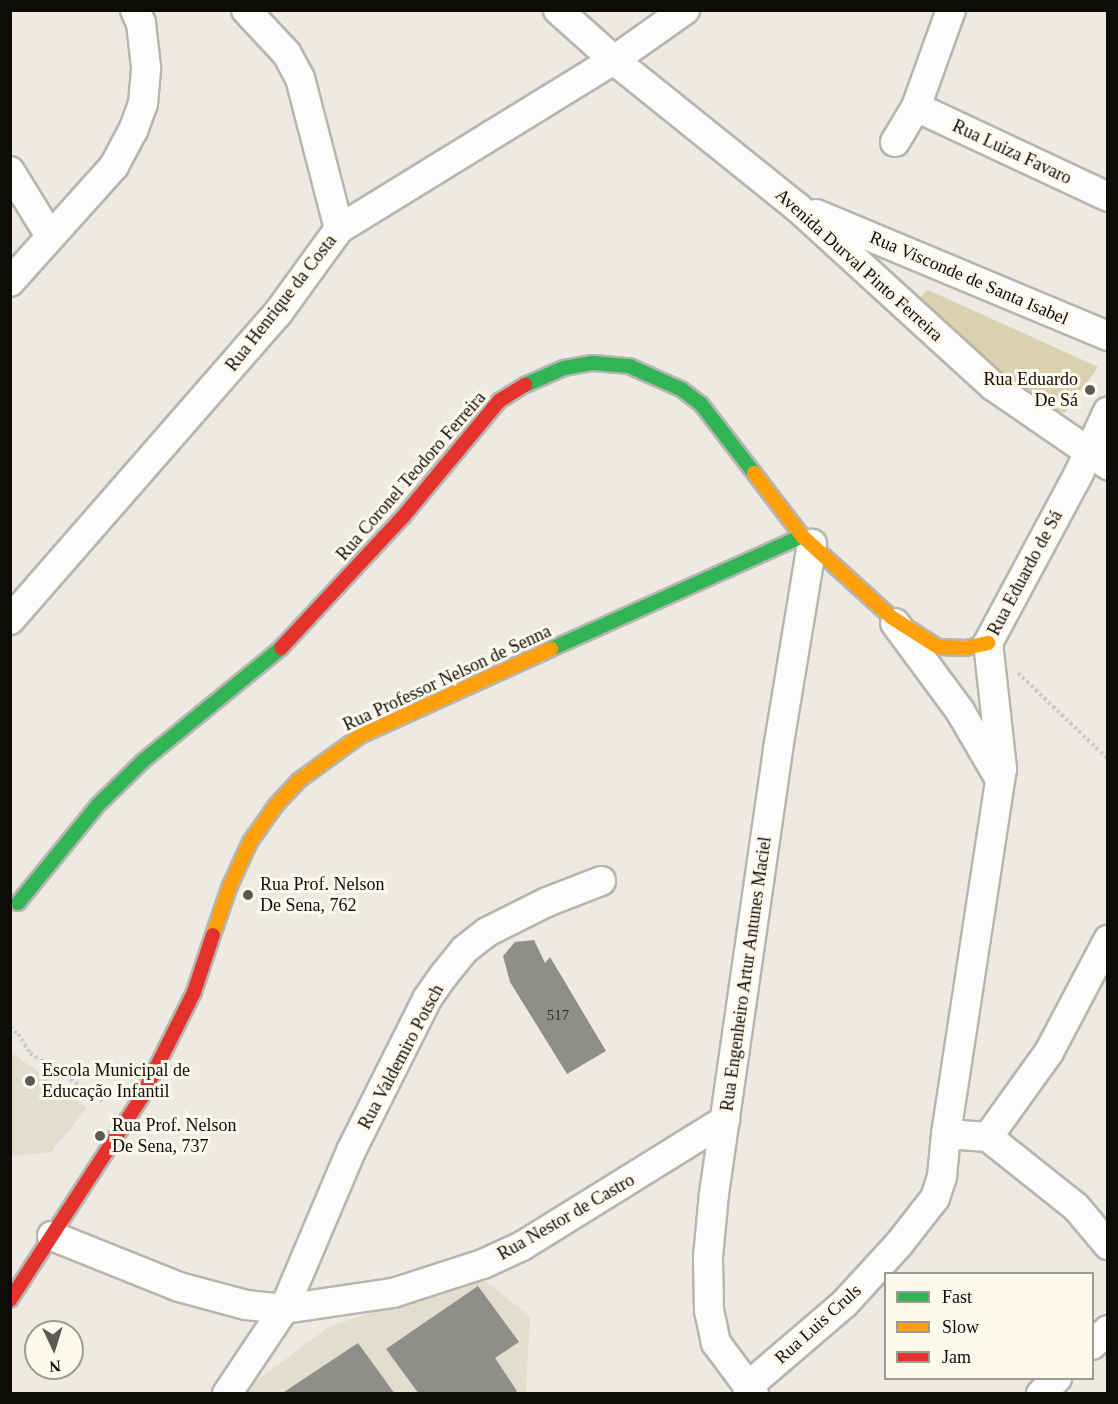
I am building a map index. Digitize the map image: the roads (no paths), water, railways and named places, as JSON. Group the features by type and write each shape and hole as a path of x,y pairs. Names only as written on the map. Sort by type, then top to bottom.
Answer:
{"street":[{"path":"10,282 114,166 133,131 142,104 146,67 141,22 135,10"},
{"path":"246,10 287,54 300,78 339,229"},
{"name":"Avenida Durval Pinto Ferreira","path":"558,10 614,60 797,207 993,386 1098,460"},
{"name":"Rua Henrique da Costa","path":"10,621 278,313 339,229 614,60 685,10"},
{"path":"896,142 916,106 951,10"},
{"name":"Rua Luiza Favaro","path":"916,106 1107,197"},
{"path":"10,171 50,236"},
{"name":"Rua Visconde de Santa Isabel","path":"797,207 1107,336"},
{"name":"Rua Coronel Teodoro Ferreira","path":"18,903 98,805 143,761 293,638 402,518 499,401 535,379 564,368 593,363 629,366 681,389 701,404 807,540 891,617 938,647 966,648 988,643"},
{"name":"Rua Eduardo de Sá","path":"946,1134 1000,780 1001,759 988,643 1098,460 1107,411"},
{"name":"Rua Professor Nelson de Senna","path":"10,1300 128,1117 194,992 229,888 250,842 276,805 298,780 360,735 807,540"},
{"name":"Rua Engenheiro Artur Antunes Maciel","path":"751,1390 716,1342 707,1295 714,1194 807,540"},
{"path":"891,617 960,711 1000,780"},
{"name":"Rua Valdemiro Potsch","path":"284,1309 351,1151 418,1016 444,975 464,950 487,932 547,902 601,881"},
{"path":"988,1137 1049,1052 1107,940"},
{"name":"Rua Nestor de Castro","path":"52,1236 179,1287 246,1305 284,1309 393,1293 483,1264 522,1246 725,1120"},
{"path":"946,1134 988,1137 1076,1207 1107,1245"},
{"name":"Rua Luis Cruls","path":"751,1390 845,1303 923,1216 935,1198 942,1178 946,1134"},
{"path":"227,1394 284,1309"},
{"path":"1094,1343 1107,1330"},
{"path":"1041,1394 1055,1380"}],"place":[{"name":"Rua Eduardo De Sá","path":"1090,390"},
{"name":"Rua Prof. Nelson De Sena, 762","path":"248,895"},
{"name":"Escola Municipal de Educação Infantil","path":"30,1081"},
{"name":"Rua Prof. Nelson De Sena, 737","path":"100,1136"}]}
